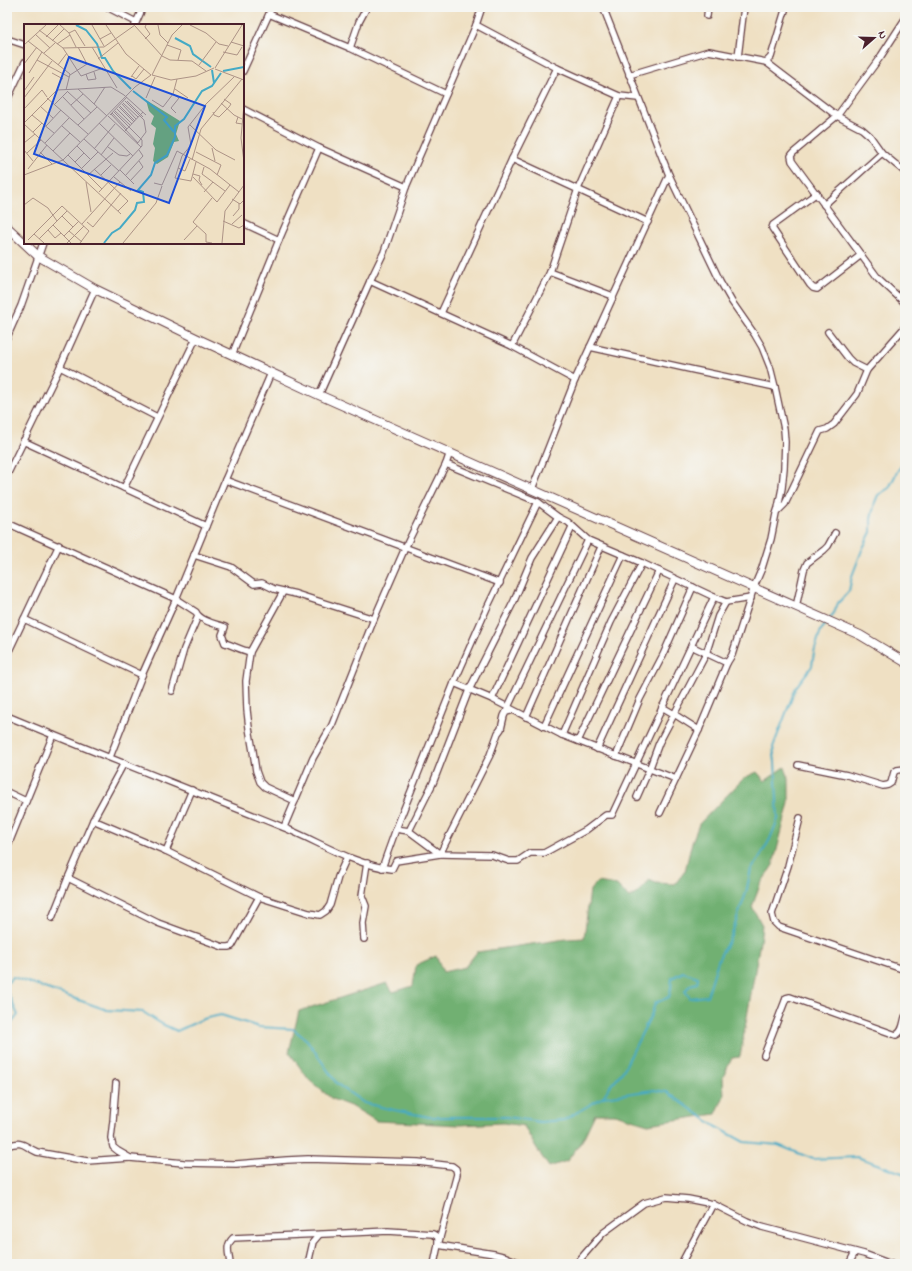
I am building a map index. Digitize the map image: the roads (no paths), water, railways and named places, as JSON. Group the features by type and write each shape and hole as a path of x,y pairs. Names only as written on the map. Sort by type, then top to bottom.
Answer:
{"main road":[{"path":"7,227 24,243"},
{"path":"25,244 38,256 95,289 196,338 319,395 754,587 860,636 905,662"}],"street":[{"path":"107,7 136,24 143,7"},
{"path":"244,69 269,14 270,7"},
{"path":"350,48 358,22 367,7"},
{"path":"319,395 384,252 406,187 476,25 482,7"},
{"path":"603,7 669,176 728,295 755,334 762,347 776,387 785,442 782,488 771,540 762,568 754,587 732,655 727,663 699,730 660,813"},
{"path":"707,16 708,7"},
{"path":"738,57 744,7"},
{"path":"766,62 771,57 786,7"},
{"path":"269,14 350,48 446,94"},
{"path":"905,19 882,56 837,116 791,156 792,161 878,278 905,302"},
{"path":"476,25 557,68 619,96 638,98"},
{"path":"7,39 24,45"},
{"path":"629,75 709,51 766,62 837,116 862,129 870,136 882,153 905,172"},
{"path":"7,100 24,64"},
{"path":"442,313 512,160 557,68"},
{"path":"512,346 550,272 578,189 619,96"},
{"path":"244,110 319,148 406,187"},
{"path":"232,355 279,240 319,148"},
{"path":"824,205 882,153"},
{"path":"512,160 648,222"},
{"path":"532,489 575,380 669,176"},
{"path":"816,193 773,225 772,228 810,286 817,289 862,255"},
{"path":"244,222 279,240"},
{"path":"7,337 21,306 43,244"},
{"path":"550,272 613,296"},
{"path":"370,281 512,346 575,380"},
{"path":"7,475 60,367 95,289"},
{"path":"776,514 785,504 820,431 831,427 834,424 856,394 867,370 905,327"},
{"path":"828,332 853,363 867,370"},
{"path":"124,488 196,338"},
{"path":"590,347 776,387"},
{"path":"60,367 157,418"},
{"path":"110,758 142,675 176,599 271,373"},
{"path":"23,441 206,526"},
{"path":"284,827 315,753 332,725 374,619 405,548 446,464 450,452"},
{"path":"446,464 538,502 558,517 568,522 588,540 601,547 642,563 714,597 726,602 751,598"},
{"path":"225,480 500,583"},
{"path":"382,868 454,683 487,608 538,502"},
{"path":"409,831 434,783 469,690 514,601 532,558 558,517"},
{"path":"7,523 59,545 176,599 196,612 201,618 225,627 222,635 225,643 236,646 242,651 250,652"},
{"path":"492,699 572,527"},
{"path":"796,607 804,570 807,563 828,546 835,533"},
{"path":"440,854 490,755 498,733 501,729 504,716 506,712 510,712 508,707 588,540"},
{"path":"7,655 59,545"},
{"path":"526,718 601,547"},
{"path":"544,726 623,555"},
{"path":"194,556 231,567 254,584 262,583 283,592 296,594 374,619"},
{"path":"562,734 611,622 642,563"},
{"path":"578,741 659,571"},
{"path":"597,749 675,579"},
{"path":"616,756 640,699 663,655 693,587"},
{"path":"283,592 250,652 246,681 248,728 256,771 260,782 265,787 295,801"},
{"path":"7,716 284,827 346,857 382,868 392,869 396,861 440,854 492,855 509,861 518,861 530,853 544,853 586,830 606,816 612,815 714,597"},
{"path":"638,797 659,743 706,654 718,616 726,602"},
{"path":"172,691 184,649 198,616"},
{"path":"24,619 142,675"},
{"path":"691,646 727,663"},
{"path":"454,683 492,699 526,718 578,741 649,770 676,779"},
{"path":"662,708 699,730"},
{"path":"7,848 53,735"},
{"path":"52,918 93,820 124,763"},
{"path":"798,765 847,775 883,786 891,783 894,772 905,769"},
{"path":"166,851 192,790"},
{"path":"7,792 26,801"},
{"path":"800,818 788,866 772,914 774,922 779,927 905,970"},
{"path":"93,820 166,851 259,897 320,915 326,911 330,905 338,877 346,857"},
{"path":"396,829 409,831 440,854"},
{"path":"364,939 366,906 362,896 367,863"},
{"path":"68,878 158,923 223,947 232,946 259,897"},
{"path":"764,1055 786,998 790,997 896,1035 902,1030 905,1017"},
{"path":"116,1083 111,1138 113,1147 130,1158"},
{"path":"7,1146 23,1143 31,1150 37,1152 87,1161 130,1158 191,1163 236,1164 308,1160 418,1162 452,1166 456,1169 457,1174 434,1264"},
{"path":"576,1264 603,1233 644,1203 666,1197 688,1199 713,1204 762,1227 855,1252 891,1264"},
{"path":"681,1264 713,1204"},
{"path":"230,1264 228,1243 233,1238 388,1232 433,1234 438,1237 438,1245"},
{"path":"307,1235 313,1242"},
{"path":"308,1264 313,1242 319,1235"},
{"path":"438,1245 506,1256 522,1264"},
{"path":"849,1264 855,1252"}],"waterway":[{"path":"829,619 834,613 838,603 849,591 852,576 871,532 871,519 878,495 889,488 898,470 905,461"},
{"path":"603,1097 623,1071 652,1013 655,1003 669,997 672,978 683,972 698,977 697,983 690,985 685,991 690,998 707,996 719,958 731,936 746,893 751,869 770,839 778,819 773,747 796,687 812,666 814,652 821,630 827,623"},
{"path":"7,983 13,977 107,1010 143,1012 162,1024 177,1031 203,1019 221,1015 259,1027 293,1029 307,1040 337,1084 364,1103 394,1110 429,1117 507,1117 540,1122 564,1120 603,1097 654,1090 667,1092 715,1126 744,1142 778,1145 813,1159 857,1157 905,1174"},
{"path":"7,992 18,1015 11,1024 7,1026"}]}
